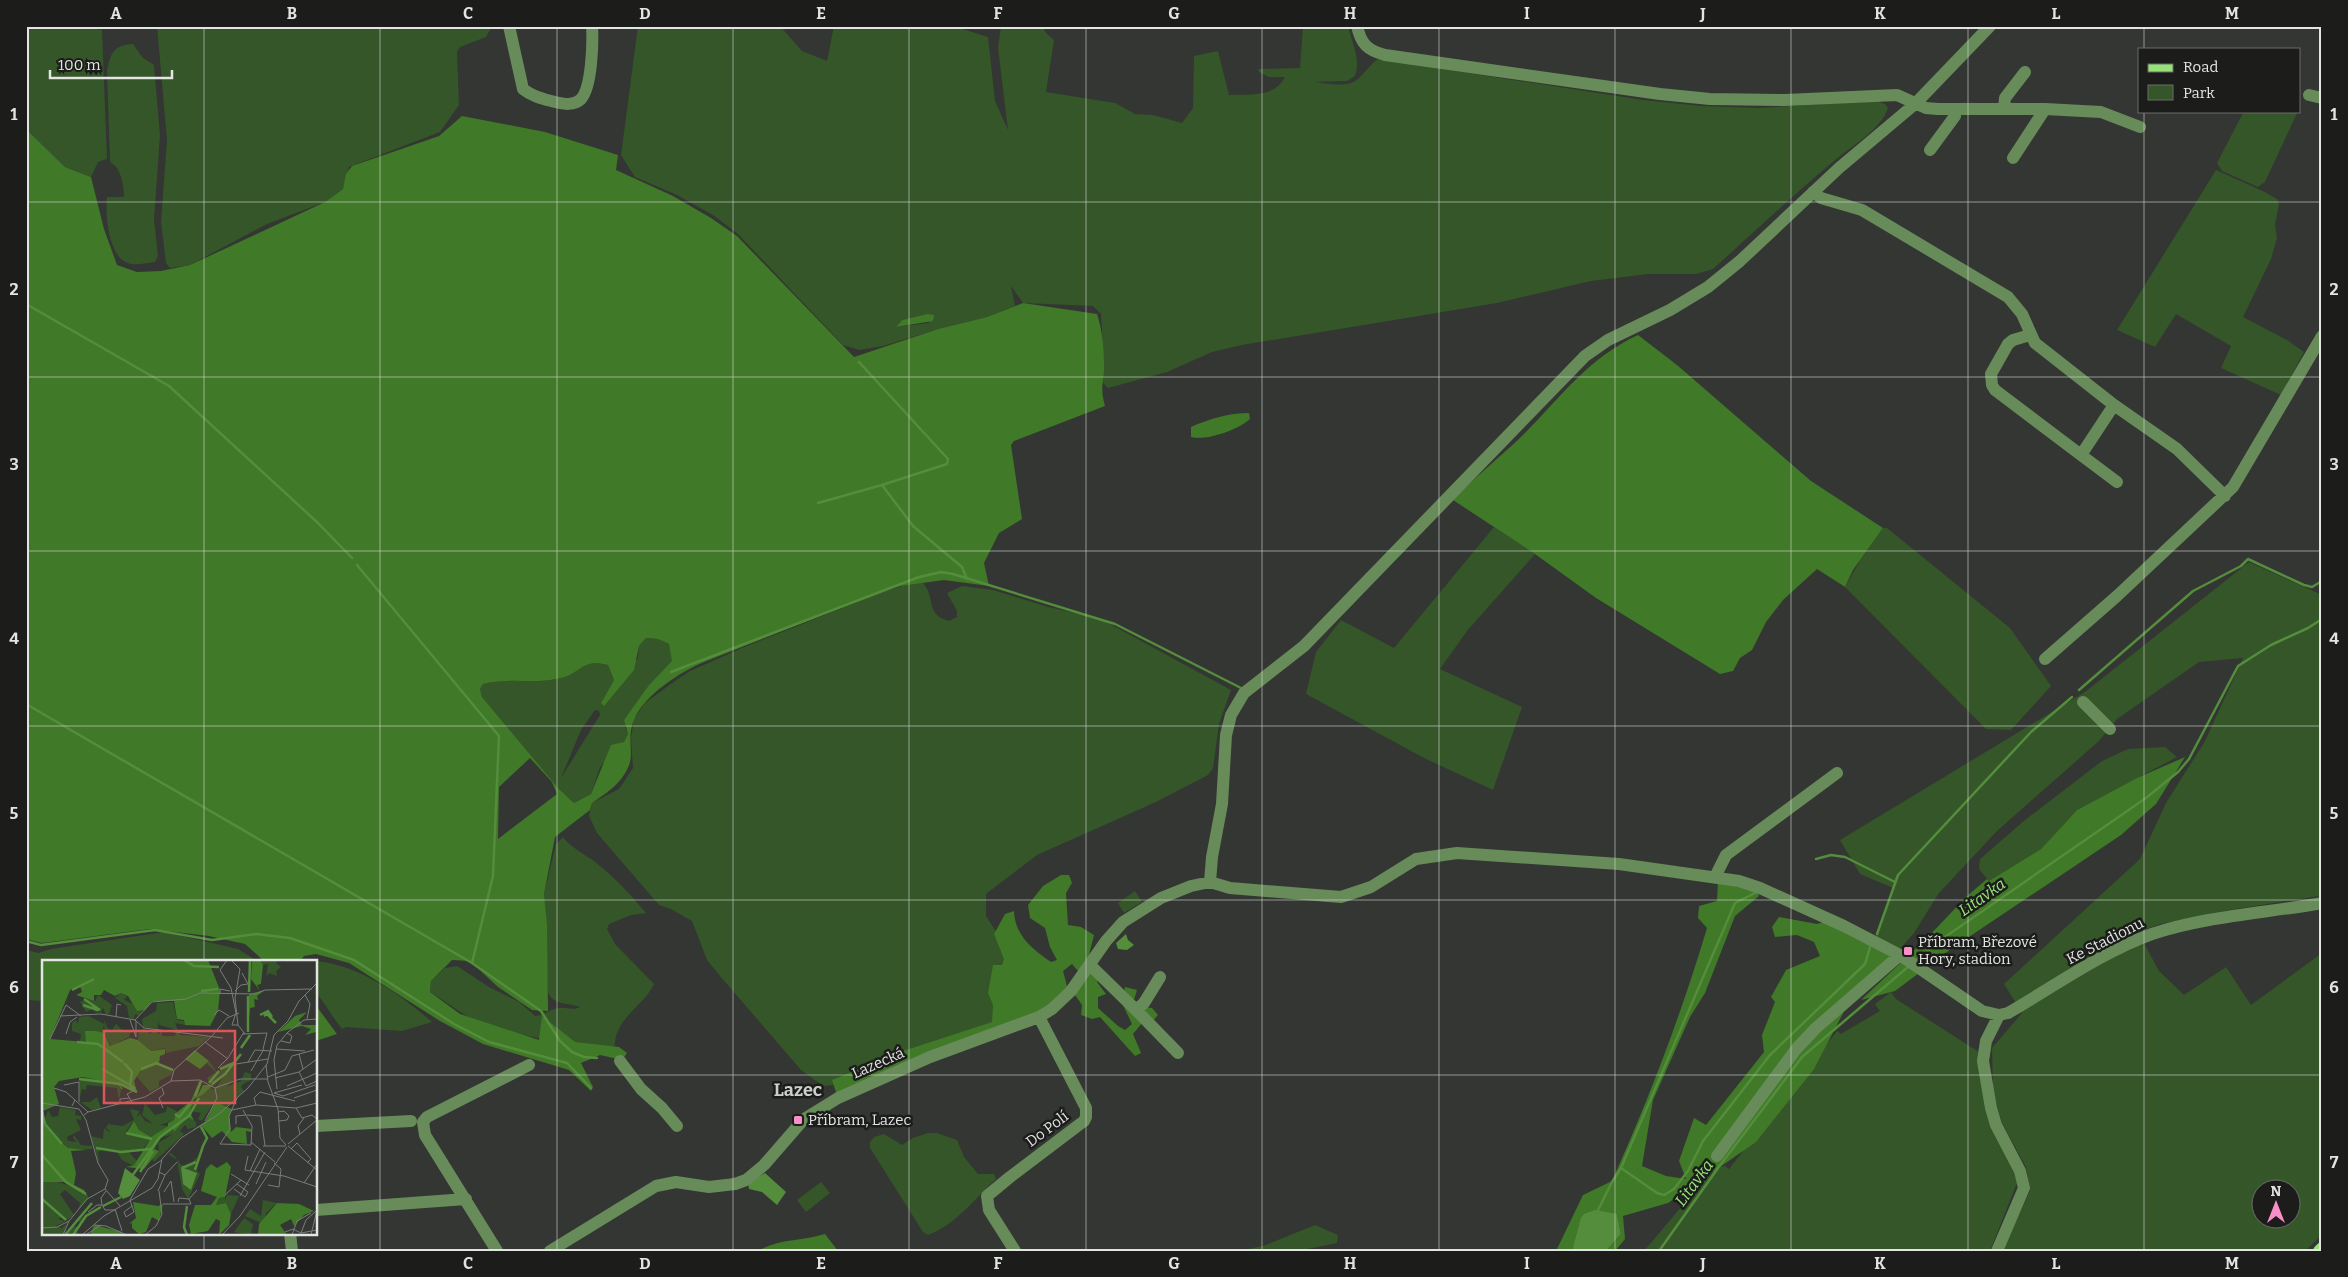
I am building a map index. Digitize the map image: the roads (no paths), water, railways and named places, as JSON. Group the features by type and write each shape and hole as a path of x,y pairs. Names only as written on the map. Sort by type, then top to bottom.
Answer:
{"main road":[{"path":"2319,1251 2322,1248"}],"street":[{"path":"509,26 523,89 536,97 570,104 581,99 586,90 593,47 592,26"},
{"path":"1357,26 1362,42 1368,48 1385,55 1660,94 1710,99 1785,100 1897,95 1926,108 2045,109 2101,112 2140,127"},
{"path":"1990,26 1915,104 1813,192 1740,261 1708,287 1670,310 1608,340 1585,356 1304,646 1244,693 1231,715 1226,735 1222,804 1212,857 1210,882 1230,888 1341,897 1371,887 1416,859 1457,853 1619,864 1715,877 1760,888 1844,926 1904,957 1982,1011 1999,1015 1986,1041 1983,1061 1993,1116 2020,1171 2024,1188 1997,1251"},
{"path":"2004,109 2005,98 2026,72"},
{"path":"1930,150 1955,116 1956,109"},
{"path":"2012,158 2045,109"},
{"path":"1813,192 1821,198 1862,210 2008,296 2022,314 2030,335 2035,342 2114,406 2177,449 2225,496"},
{"path":"2030,335 2013,340 2008,344 1991,374 1992,385 2117,482"},
{"path":"2045,659 2118,596 2225,496 2239,477 2281,401 2322,336"},
{"path":"2081,455 2114,406"},
{"path":"2083,702 2110,729"},
{"path":"1715,877 1726,855 1837,773"},
{"name":"Lazecká","path":"550,1251 565,1247 656,1186 676,1182 724,1187 740,1182 764,1165 804,1119 838,1098 930,1058 1039,1017 1063,1000 1114,931 1140,910 1161,898 1190,886 1210,882"},
{"name":"Ke Stadionu","path":"1999,1015 2008,1013 2114,952 2152,935 2197,923 2322,903"},
{"path":"1717,1156 1796,1048 1816,1028 1904,957"},
{"path":"1090,965 1178,1053"},
{"path":"1136,1010 1144,1003 1160,977"},
{"name":"Do Polí","path":"1014,1251 989,1210 987,1196 1010,1176 1084,1121 1087,1113 1039,1017"},
{"path":"620,1062 641,1089 662,1108 677,1126"},
{"path":"497,1251 425,1134 423,1122 427,1117 529,1065"},
{"path":"318,1126 411,1121"},
{"path":"318,1207 466,1199"},
{"path":"290,1234 292,1251"}],"waterway":[{"path":"26,304 169,386 318,523 352,558"},
{"path":"859,362 948,459 947,464 882,485 913,526 962,567 967,579"},
{"path":"818,503 882,485"},
{"path":"2079,690 2193,591 2241,566 2248,559 2304,585 2312,587 2322,581"},
{"path":"357,565 499,736 493,876 472,963 541,1011 560,1041 572,1052 584,1057 597,1058"},
{"path":"671,672 919,577 941,572 953,574 1115,624 1241,688"},
{"name":"Litavka","path":"1915,961 1945,937 2146,798 2178,772 2189,759 2238,666 2271,645 2308,628 2322,619"},
{"path":"1877,934 1898,875 2031,732 2072,697"},
{"path":"26,704 472,963"},
{"path":"1816,859 1831,855 1845,857 1895,882"},
{"path":"1621,1168 1735,903 1757,892"},
{"path":"26,941 41,945 155,930 212,940 256,934 290,938 354,960 454,1024 489,1042 567,1063 591,1088"},
{"path":"1597,1212 1621,1168 1657,1193 1664,1195 1674,1189 1688,1171 1703,1141 1770,1055 1865,964 1870,947"},
{"name":"Litavka","path":"1659,1251 1718,1168 1802,1057 1909,966"}],"place":[{"name":"Příbram, Březové Hory, stadion","path":"1908,951"},
{"name":"Příbram, Lazec","path":"798,1120"}],"district":[{"name":"Lazec","path":"798,1090"}]}
